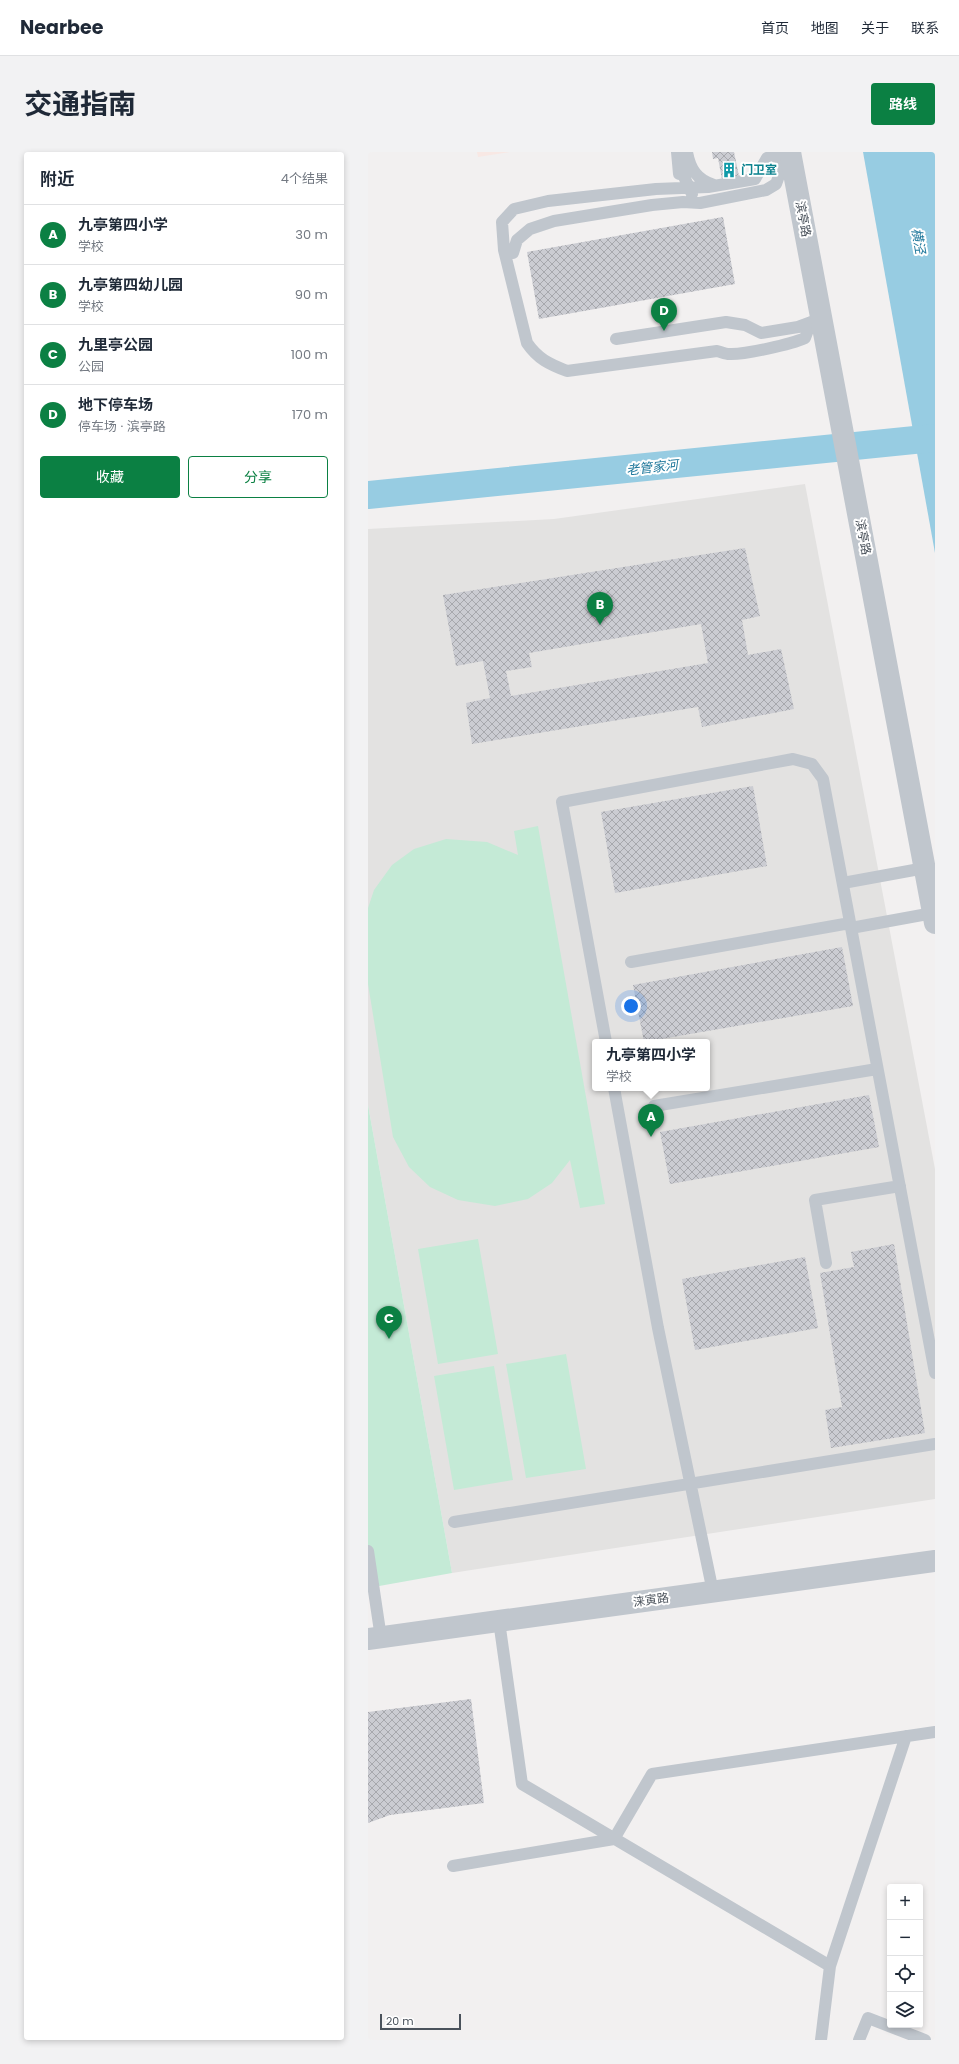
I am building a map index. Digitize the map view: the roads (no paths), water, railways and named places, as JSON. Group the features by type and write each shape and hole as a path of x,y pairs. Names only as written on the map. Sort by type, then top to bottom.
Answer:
{"street":[{"name":"滨亭路","path":"785,152 817,320 839,413 854,487 934,918"},
{"name":"涞寅路","path":"374,1638 935,1562"}],"lane":[{"path":"677,152 680,168 688,188 693,195 709,201"},
{"path":"687,152 695,175 704,182 717,185"},
{"path":"785,152 767,158 755,179 717,185 548,201 514,209 502,222 504,250 527,343 535,354 548,364 567,371 718,351 729,355 795,343 805,338 817,320"},
{"path":"513,253 517,240 530,229 554,221 652,205 709,201 766,190 776,184 785,152"},
{"path":"664,189 674,184 679,177 680,168"},
{"path":"616,339 726,322 745,325 761,333 798,327 817,320"},
{"path":"605,1039 562,802 793,759 812,764 823,779 935,1373"},
{"path":"843,883 925,868"},
{"path":"631,962 851,925 934,918"},
{"path":"654,1106 878,1069"},
{"path":"615,1091 658,1328 713,1592"},
{"path":"826,1263 815,1200 900,1186"},
{"path":"454,1522 935,1444"},
{"path":"368,1551 374,1638"},
{"path":"499,1621 522,1784 830,1966"},
{"path":"614,1839 652,1774 935,1732"},
{"path":"821,2040 830,1966 906,1736"},
{"path":"453,1866 614,1839"},
{"path":"859,2040 868,2018 925,2040"}],"water":[{"name":"横泾","path":"863,152 935,152 935,553"}],"waterway":[{"name":"老管家河","path":"368,495 935,438"}],"place":[{"name":"门卫室","path":"729,170"},
{"name":"地下停车场","path":"664,331"},
{"name":"九亭第四幼儿园","path":"600,625"},
{"name":"九亭第四小学","path":"651,1137"},
{"name":"九里亭公园","path":"389,1339"}]}
